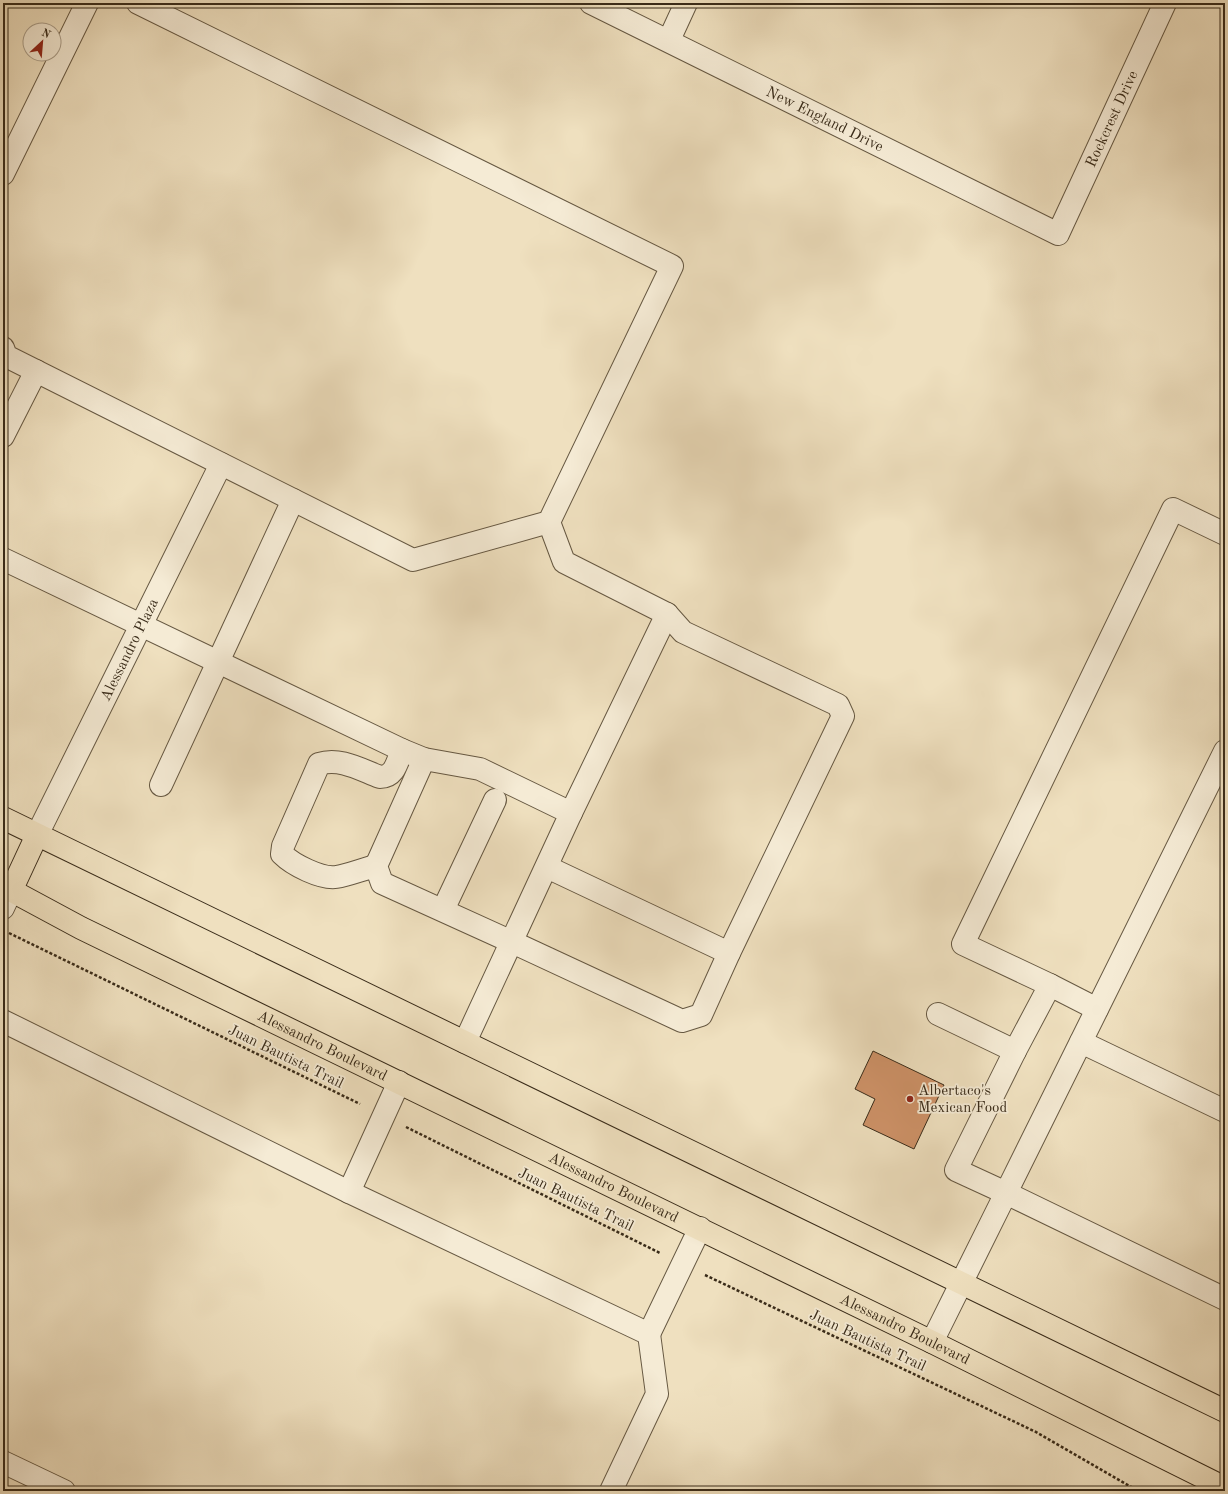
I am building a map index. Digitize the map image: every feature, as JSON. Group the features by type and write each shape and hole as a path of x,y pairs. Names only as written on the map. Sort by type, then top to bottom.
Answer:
{"main road":[{"path":"3,818 962,1282 1225,1411"},
{"path":"6,895 37,835"},
{"name":"Alessandro Boulevard","path":"6,895 81,928 700,1228 1225,1488"}],"street":[{"path":"3,174 87,3"},
{"path":"138,3 672,266 549,522 564,562 666,614 683,632 838,704 843,716 729,953 701,1015 682,1021 382,883 376,866 424,759"},
{"name":"New England Drive","path":"591,3 669,40 1058,234"},
{"path":"669,40 686,3"},
{"name":"Rockcrest Drive","path":"1058,234 1165,3"},
{"path":"3,348 6,356 413,560 549,522"},
{"path":"3,436 36,371"},
{"name":"Alessandro Plaza","path":"37,835 142,626 221,464"},
{"path":"161,785 293,500"},
{"path":"1097,1009 963,944 1174,509 1225,534"},
{"path":"3,559 402,750 424,759 480,769 571,814"},
{"path":"465,1042 666,614"},
{"path":"376,866 335,877 316,874 288,860 282,854 282,846 319,764 328,761 339,762 380,777 387,777 393,772 402,750"},
{"path":"932,1342 1097,1009 1222,764"},
{"path":"443,910 495,800"},
{"path":"547,867 729,953"},
{"path":"1050,985 1014,1051 956,1170 1225,1299"},
{"path":"938,1014 1014,1051"},
{"path":"3,1021 348,1192 650,1334"},
{"path":"1081,1042 1222,1103"},
{"path":"348,1192 399,1082"},
{"path":"611,1491 657,1394 650,1334 700,1228"},
{"path":"3,1462 64,1491"}],"path":[{"name":"Juan Bautista Trail","path":"3,930 682,1264 1036,1432 1138,1491"}],"building":[{"path":"873,1051 944,1085 914,1149 863,1125 875,1099 855,1089"}],"place":[{"name":"Albertaco's Mexican Food","path":"910,1099"}]}
